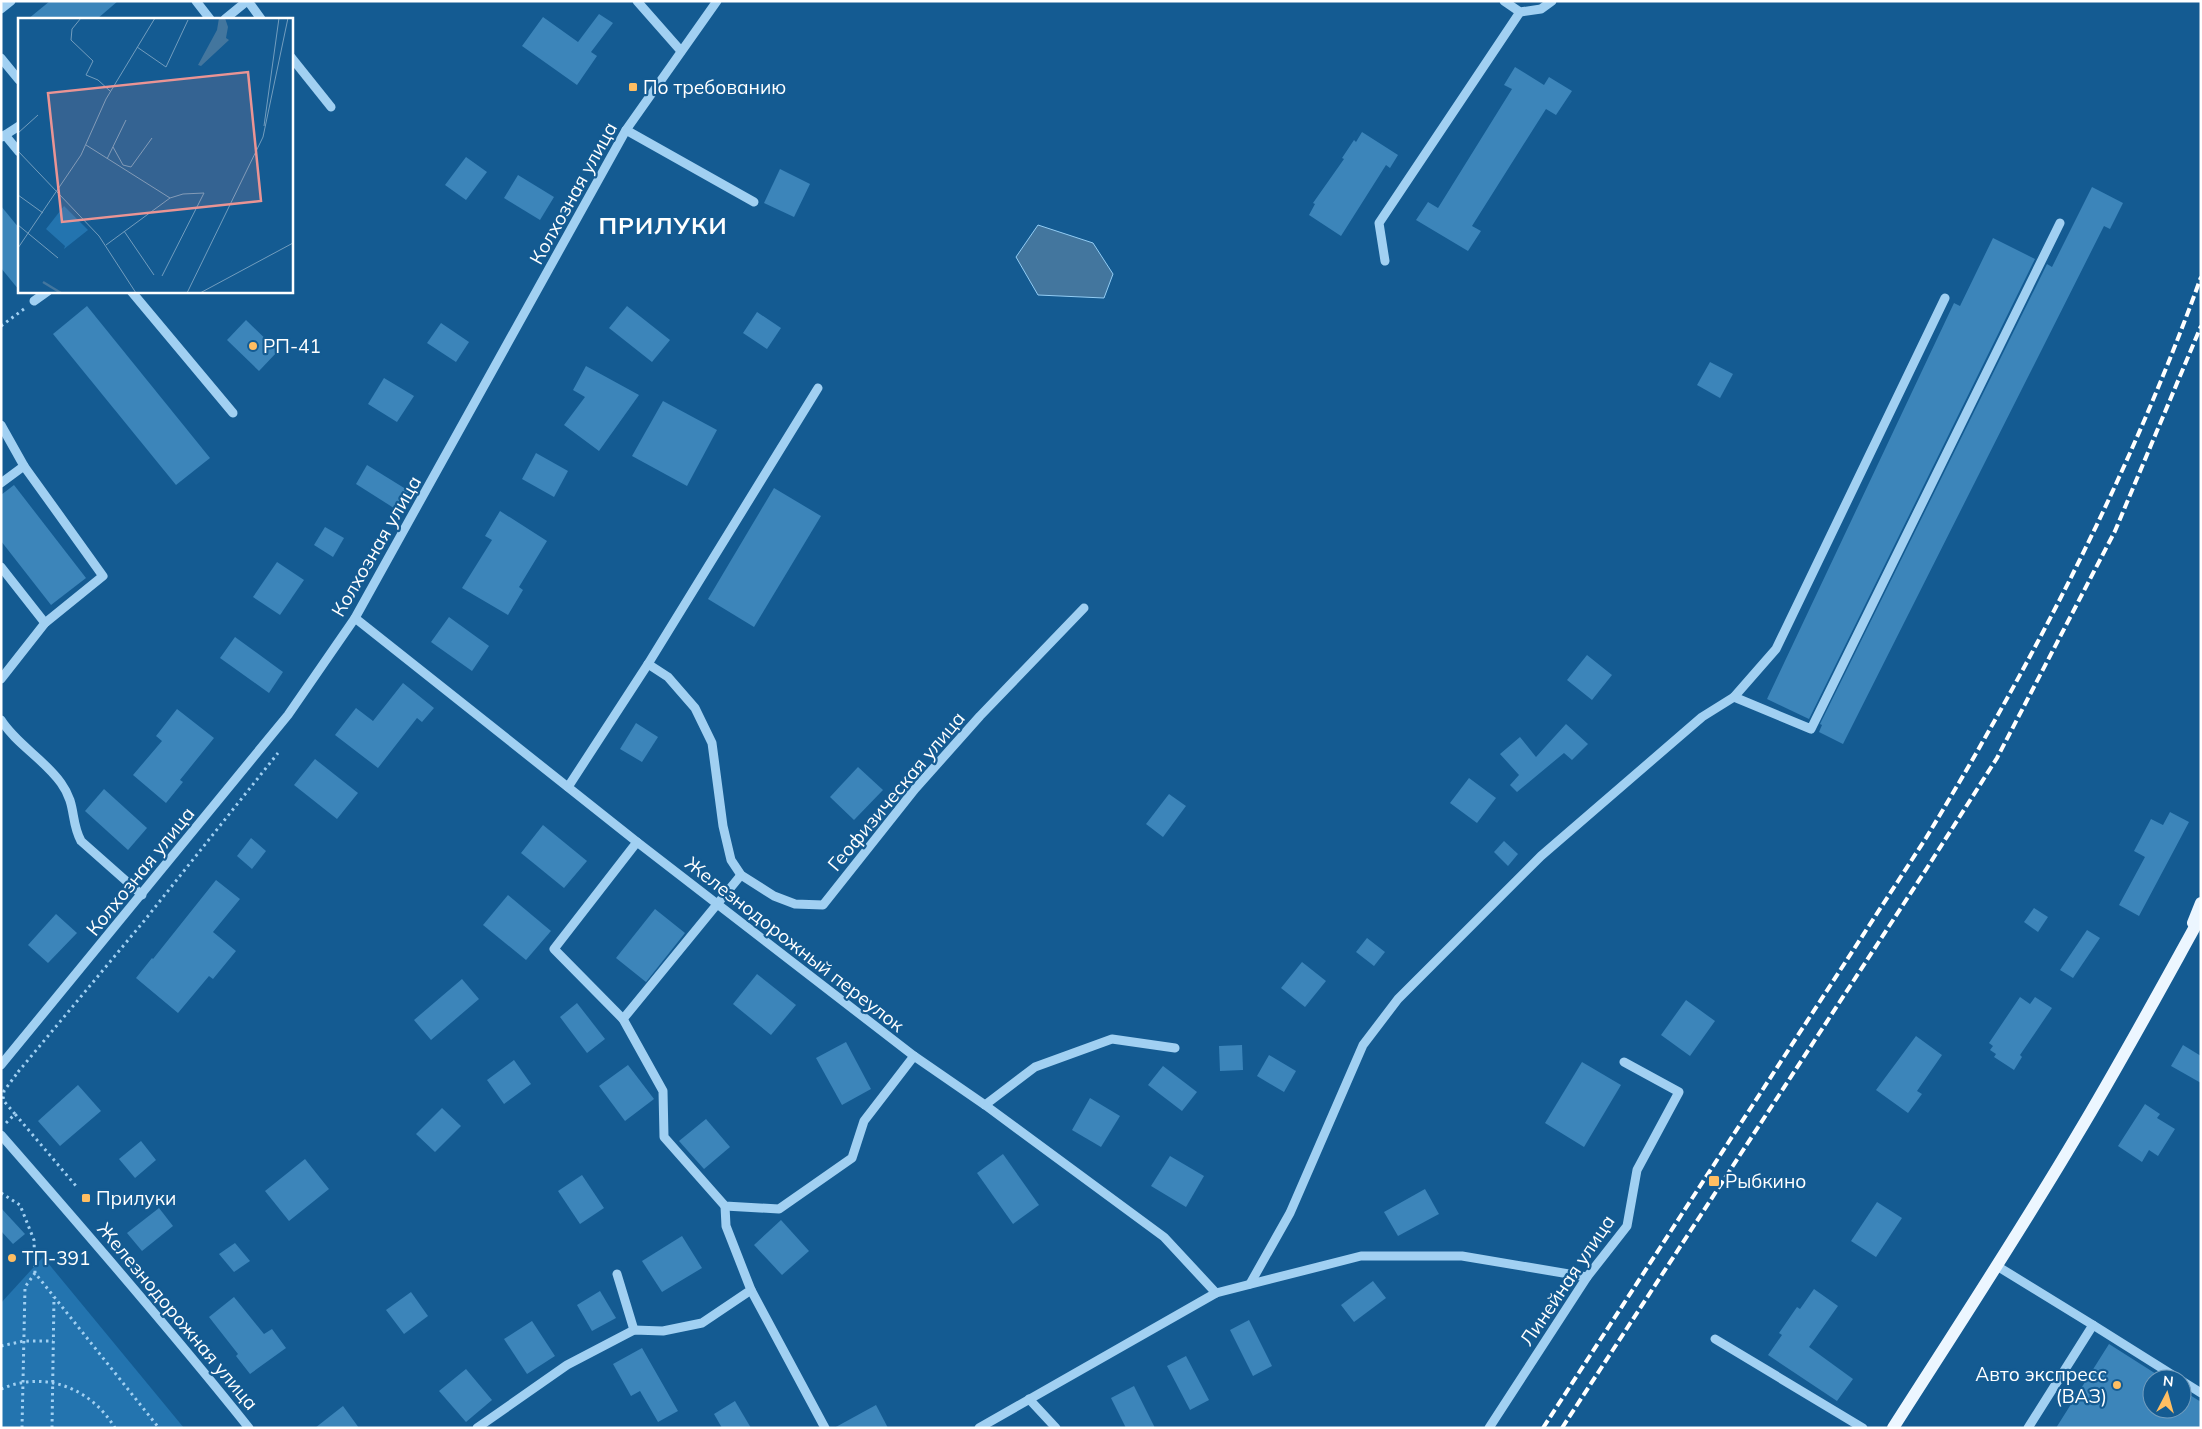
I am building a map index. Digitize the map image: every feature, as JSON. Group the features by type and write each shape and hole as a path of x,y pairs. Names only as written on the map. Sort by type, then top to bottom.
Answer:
{"main road":[{"path":"2180,953 2201,903"},
{"path":"1893,1428 1997,1266 2076,1137 2201,916"}],"street":[{"path":"1,9 11,1"},
{"path":"196,1 209,18"},
{"path":"226,18 248,1 260,18"},
{"path":"638,1 681,51"},
{"name":"Колхозная улица","path":"4,1063 288,715 355,618 626,130 717,1"},
{"path":"1504,1 1520,12 1540,9 1552,1"},
{"path":"1386,261 1379,223 1520,12"},
{"path":"1,58 18,79"},
{"path":"292,58 331,107"},
{"path":"18,127 3,136 18,151"},
{"path":"626,130 754,202"},
{"path":"1734,697 1811,729 2060,223"},
{"path":"34,301 47,292"},
{"path":"132,292 234,413"},
{"path":"1250,1284 1290,1213 1363,1045 1398,999 1541,856 1702,717 1734,697 1776,649 1945,298"},
{"path":"568,787 648,664 818,388"},
{"path":"1,679 45,623 103,576 24,466 2,426"},
{"path":"1,483 24,466"},
{"path":"1,568 45,623"},
{"name":"Геофизическая улица","path":"741,875 781,899 795,904 823,905 915,789 980,716 1084,608"},
{"name":"Железнодорожный переулок","path":"355,618 637,842 914,1056 985,1105 1164,1237 1216,1293"},
{"path":"623,1019 741,875 731,860 723,826 712,743 695,708 668,677 648,664"},
{"path":"1,720 6,728 43,762 60,782 71,802 77,833 81,841 142,895"},
{"path":"637,842 554,949 623,1019 662,1091 664,1136 725,1206 726,1226 751,1290 825,1428"},
{"path":"985,1105 1035,1067 1112,1039 1175,1048"},
{"path":"725,1206 780,1209 852,1158 864,1121 914,1056"},
{"name":"Линейная улица","path":"1490,1428 1587,1277 1627,1226 1637,1170 1679,1092 1624,1062"},
{"name":"Железнодорожная улица","path":"1,1135 76,1220 250,1428"},
{"path":"979,1428 1216,1293 1361,1256 1462,1256 1587,1277"},
{"path":"1997,1266 2163,1369"},
{"path":"617,1274 634,1330"},
{"path":"477,1428 567,1365 634,1330 663,1331 702,1323 751,1290"},
{"path":"2028,1428 2093,1325"},
{"path":"1715,1339 1863,1428"},
{"path":"1029,1399 1056,1428"}],"path":[{"path":"1,326 34,301"},
{"path":"4,1063 18,1072 4,1090 4,1100 76,1186"},
{"path":"1,1128 15,1114"},
{"path":"1,1193 20,1205 34,1240 35,1273 159,1428"},
{"path":"22,1428 25,1287 35,1273"},
{"path":"52,1428 54,1297"},
{"path":"1,1346 24,1341 53,1341"},
{"path":"1,1389 23,1382 52,1382 68,1386 95,1402 115,1428"}],"shaded area":[{"path":"1038,225 1093,243 1113,274 1104,298 1038,295 1016,257"},
{"path":"43,1257 184,1428 1,1428 1,1303"}],"building":[{"path":"50,1 118,1 98,18 29,18"},
{"path":"599,14 613,23 591,52 597,56 577,85 522,46 543,17 578,42"},
{"path":"1515,67 1544,85 1549,77 1572,91 1556,115 1546,109 1472,226 1481,231 1468,251 1416,220 1428,202 1438,208 1512,89 1504,85"},
{"path":"1362,132 1398,155 1390,168 1386,165 1341,236 1309,215 1315,204 1313,203 1344,159 1342,158 1354,140 1356,142"},
{"path":"466,157 487,172 466,200 445,185"},
{"path":"780,169 810,184 794,217 764,203"},
{"path":"518,175 554,197 540,220 504,198"},
{"path":"2092,187 2123,203 2110,229 2104,226 1843,744 1819,732 1822,725 1820,724 2047,264 2052,267"},
{"path":"1,206 18,227 18,289 1,268"},
{"path":"1993,238 2035,259 1809,719 1767,699 1954,303 1960,306"},
{"path":"87,306 210,458 176,485 53,334"},
{"path":"627,306 670,340 652,362 609,328"},
{"path":"757,312 781,328 767,349 743,333"},
{"name":"РП-41","path":"246,320 278,351 259,371 227,340"},
{"path":"441,323 469,342 456,362 427,343"},
{"path":"1710,362 1733,374 1720,398 1697,385"},
{"path":"586,366 639,395 599,451 564,425 585,397 573,390"},
{"path":"384,378 414,396 397,422 368,404"},
{"path":"663,401 717,430 687,486 632,456"},
{"path":"536,453 568,471 554,497 522,479"},
{"path":"367,465 409,491 397,510 356,484"},
{"path":"14,485 86,578 51,605 1,541 1,495"},
{"path":"774,488 821,516 754,627 708,599"},
{"path":"500,511 547,541 519,587 523,590 508,615 462,588 492,540 485,536"},
{"path":"325,527 344,538 333,557 314,545"},
{"path":"277,562 304,580 280,615 253,597"},
{"path":"449,617 489,646 472,671 431,642"},
{"path":"235,637 283,672 269,693 220,658"},
{"path":"1587,655 1612,675 1592,700 1567,680"},
{"path":"403,683 434,708 422,722 417,718 378,768 335,735 356,708 373,721"},
{"path":"177,709 214,738 180,780 183,782 166,803 133,775 162,741 156,736"},
{"path":"636,723 658,737 642,762 620,749"},
{"path":"1566,724 1588,744 1572,760 1564,753 1517,792 1510,785 1519,775 1500,754 1520,737 1536,757"},
{"path":"315,759 358,793 337,819 294,785"},
{"path":"858,767 883,790 854,820 830,797"},
{"path":"1469,778 1496,798 1477,823 1450,803"},
{"path":"104,789 147,828 128,850 85,811"},
{"path":"1169,794 1186,806 1163,837 1146,824"},
{"path":"2170,812 2189,822 2139,916 2119,905 2145,857 2134,851 2151,819 2163,825"},
{"path":"543,825 587,861 564,888 521,853"},
{"path":"251,838 266,851 252,869 237,856"},
{"path":"1504,841 1518,854 1508,866 1494,852"},
{"path":"216,880 240,899 213,932 236,951 213,979 209,976 178,1013 136,978"},
{"path":"508,895 551,931 526,960 483,925"},
{"path":"2034,908 2048,917 2038,932 2024,922"},
{"path":"655,909 685,933 646,982 616,958"},
{"path":"56,914 77,933 48,963 28,945"},
{"path":"2087,930 2100,938 2073,978 2060,970"},
{"path":"1367,938 1385,952 1374,966 1356,952"},
{"path":"1302,962 1326,981 1305,1007 1281,988"},
{"path":"757,974 796,1005 771,1035 733,1004"},
{"path":"462,979 479,999 431,1040 414,1020"},
{"path":"2020,997 2030,1004 2035,997 2052,1008 2020,1055 2022,1057 2014,1070 1994,1057 1996,1054 1990,1050 1993,1046 1989,1043"},
{"path":"1686,1000 1715,1021 1690,1056 1661,1035"},
{"path":"577,1003 605,1039 587,1053 560,1017"},
{"path":"1916,1036 1942,1055 1917,1091 1922,1094 1908,1113 1876,1090"},
{"path":"846,1042 871,1089 842,1105 816,1058"},
{"path":"1242,1045 1243,1070 1220,1071 1219,1046"},
{"path":"2183,1045 2201,1056 2201,1083 2171,1066"},
{"path":"1269,1055 1296,1071 1284,1092 1257,1076"},
{"path":"514,1060 531,1084 504,1104 487,1080"},
{"path":"1582,1062 1621,1085 1584,1147 1545,1123"},
{"path":"628,1065 654,1099 625,1121 599,1086"},
{"path":"1163,1066 1197,1092 1182,1111 1148,1085"},
{"path":"78,1085 101,1111 60,1146 38,1121"},
{"path":"1090,1098 1120,1116 1101,1147 1072,1130"},
{"path":"2145,1104 2160,1114 2157,1118 2175,1129 2158,1156 2149,1150 2142,1162 2118,1146"},
{"path":"442,1108 461,1126 435,1152 416,1134"},
{"path":"706,1119 730,1147 704,1169 679,1141"},
{"path":"141,1141 156,1160 135,1178 119,1159"},
{"path":"1003,1154 1039,1205 1013,1224 977,1173"},
{"path":"1170,1156 1204,1176 1186,1207 1151,1186"},
{"path":"305,1159 329,1189 289,1221 265,1191"},
{"path":"582,1175 604,1208 580,1224 558,1191"},
{"path":"1425,1189 1439,1214 1398,1236 1384,1212"},
{"path":"1877,1202 1902,1218 1876,1257 1851,1241"},
{"path":"1,1208 25,1234 13,1244 1,1231"},
{"path":"159,1208 173,1226 142,1251 127,1233"},
{"path":"781,1220 809,1251 782,1275 754,1245"},
{"path":"682,1236 702,1268 662,1292 642,1261"},
{"path":"235,1243 250,1261 234,1272 219,1254"},
{"path":"1373,1281 1386,1298 1354,1322 1341,1305"},
{"path":"1814,1289 1838,1306 1809,1347 1853,1379 1837,1401 1768,1355 1782,1335 1779,1333 1797,1307 1800,1309"},
{"path":"600,1291 616,1318 592,1331 577,1305"},
{"path":"411,1292 428,1316 404,1334 386,1310"},
{"path":"234,1297 264,1334 272,1329 286,1348 250,1374 236,1356 238,1354 209,1317"},
{"path":"1249,1320 1272,1366 1253,1376 1230,1330"},
{"path":"532,1321 555,1356 527,1374 504,1339"},
{"name":"Авто экспресс (ВАЗ)","path":"2109,1344 2148,1369 2142,1369 2142,1419 2192,1419 2192,1396 2201,1402 2201,1428 2056,1428"},
{"path":"642,1348 678,1411 658,1422 640,1391 631,1396 613,1364"},
{"path":"1186,1356 1209,1400 1190,1410 1167,1366"},
{"path":"466,1369 492,1400 466,1422 439,1391"},
{"path":"1134,1386 1155,1428 1126,1428 1111,1398"},
{"path":"735,1401 751,1428 722,1428 714,1414"},
{"path":"876,1405 888,1428 834,1428"},
{"path":"343,1406 359,1428 315,1428"}],"railway":[{"path":"1543,1428 1926,838 2005,703 2077,565 2111,494 2143,423 2201,277"},
{"path":"1562,1428 1997,758 2115,531 2201,326"}],"place":[{"name":"По требованию","path":"633,87"},
{"name":"РП-41","path":"253,346"},
{"name":"Рыбкино","path":"1714,1181"},
{"name":"Прилуки","path":"86,1198"},
{"name":"ТП-391","path":"12,1258"},
{"name":"Авто экспресс (ВАЗ)","path":"2117,1385"}],"district":[{"name":"ПРИЛУКИ","path":"663,225"}]}
